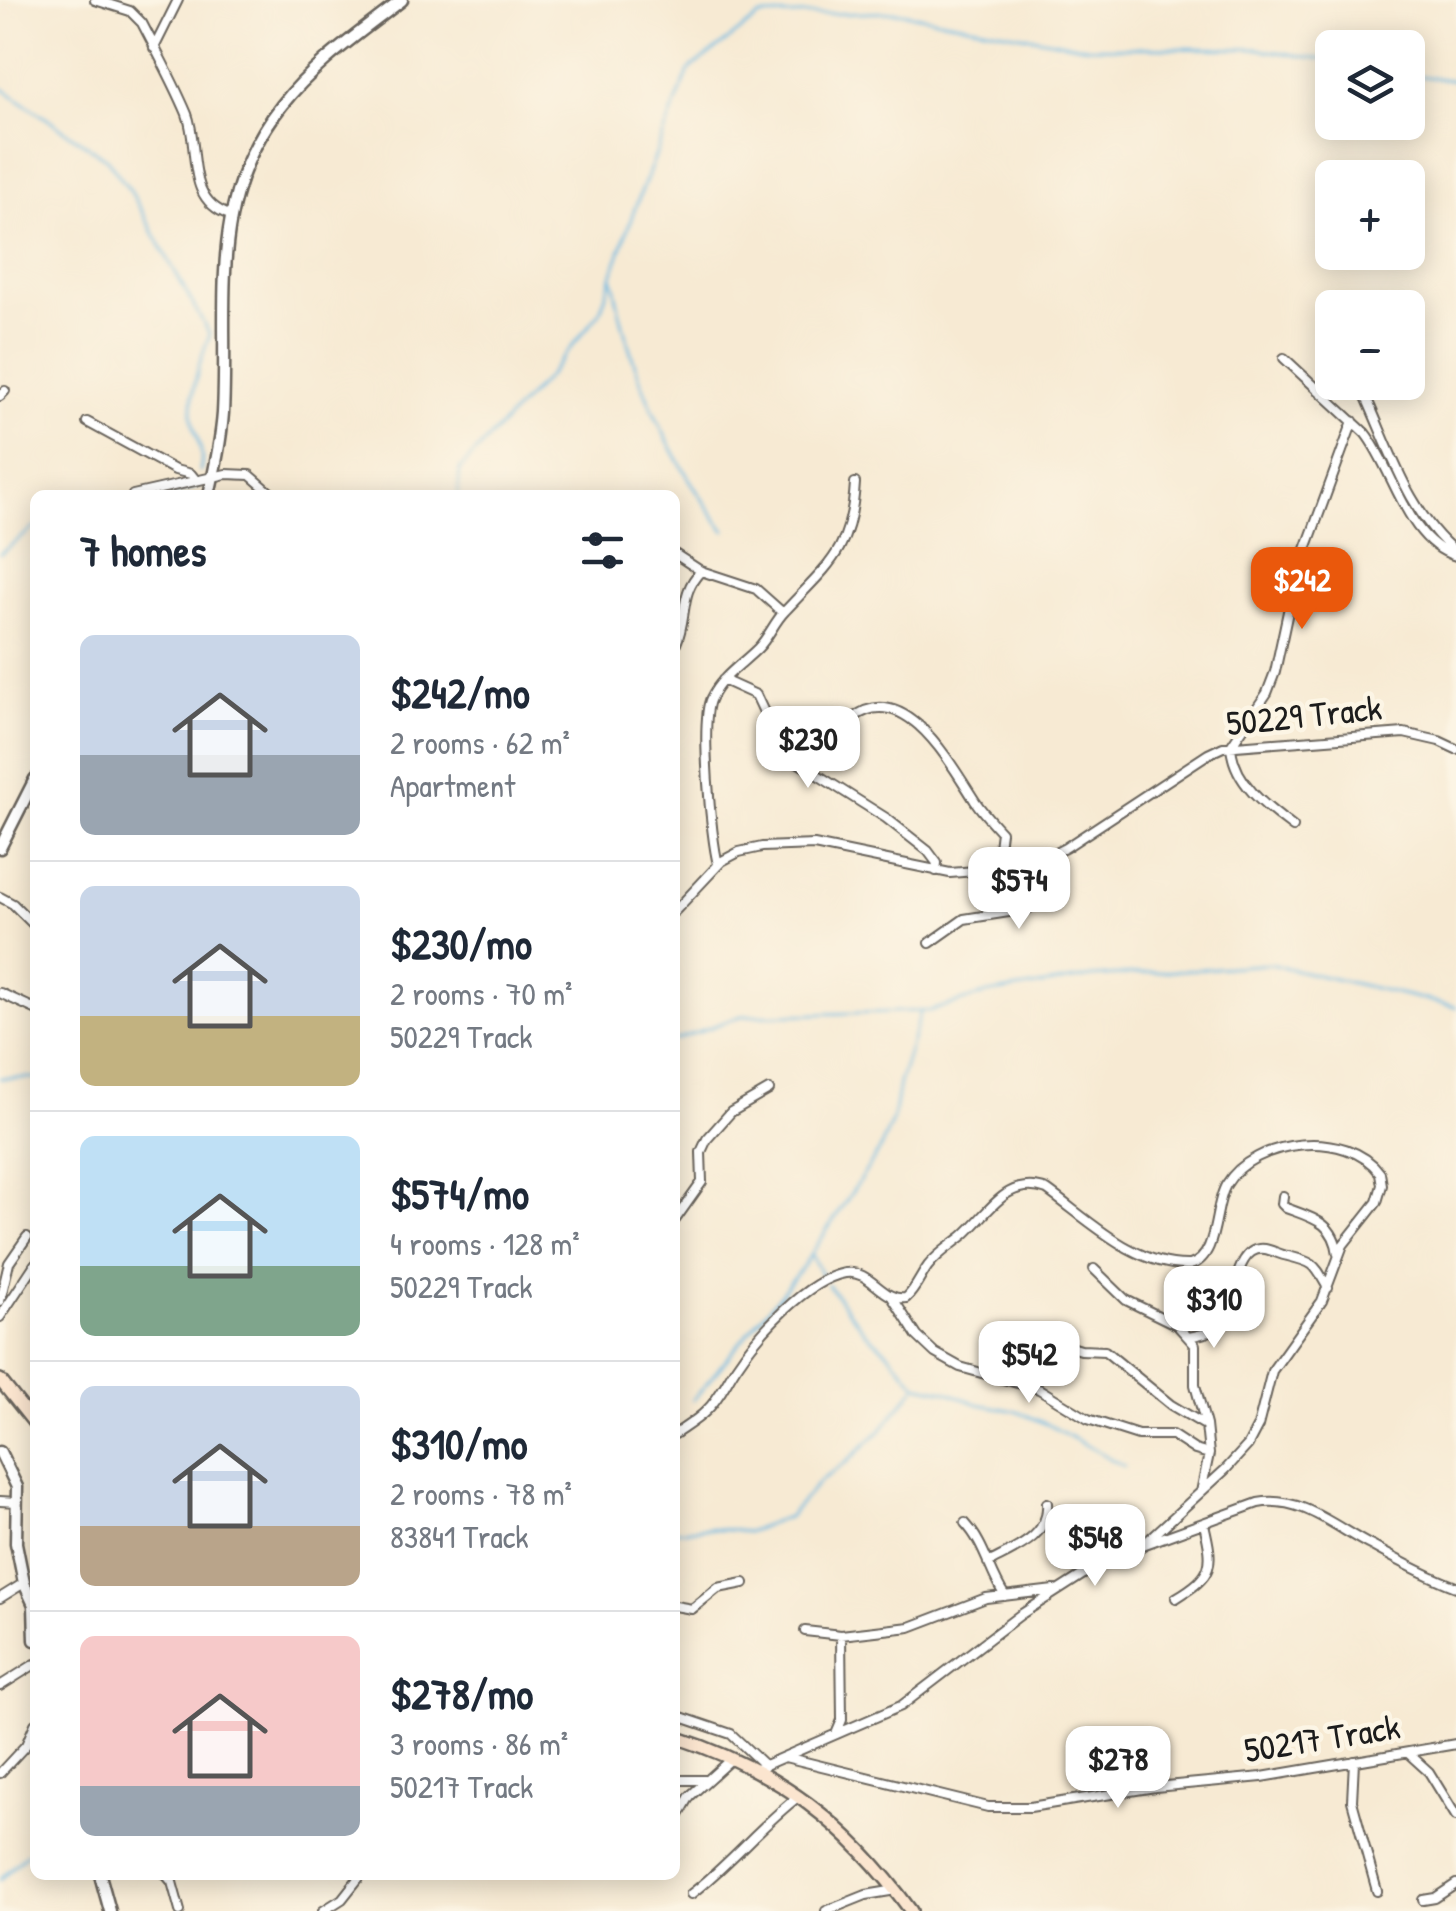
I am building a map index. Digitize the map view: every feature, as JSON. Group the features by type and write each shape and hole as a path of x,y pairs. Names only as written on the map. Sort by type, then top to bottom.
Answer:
{"main road":[{"path":"0,1380 30,1418"},
{"path":"680,1739 760,1767 866,1852 912,1911"}],"street":[{"path":"95,0 136,16 186,112 197,182 215,208 230,215"},
{"path":"154,48 178,0"},
{"path":"210,490 223,413 224,282 230,215 254,152 282,105 307,76 402,0"},
{"path":"1284,358 1376,447 1411,517 1445,551 1456,554"},
{"path":"1367,400 1414,504 1456,554"},
{"path":"1293,827 1271,811 1242,780 1235,770 1232,746 1267,693 1275,672 1295,579 1353,421"},
{"path":"87,422 196,479"},
{"path":"153,490 214,476 250,475 266,490"},
{"path":"718,864 706,716 710,701 723,680 763,644 782,613 806,592 844,543 855,482"},
{"path":"680,557 700,570 756,589 782,613"},
{"path":"680,635 686,590 700,570"},
{"path":"723,680 756,696 778,742 794,760 886,818 928,850 936,871"},
{"path":"854,718 871,707 896,710 911,718 935,742 1001,832 996,871"},
{"name":"50229 Track","path":"680,905 718,864 739,852 804,845 936,871 1028,867 1065,848 1208,754 1232,746 1404,733 1456,749"},
{"path":"0,848 30,789"},
{"path":"930,943 964,919 1025,911 1031,896 1028,867"},
{"path":"0,897 30,921"},
{"path":"0,993 30,1007"},
{"path":"680,1213 700,1187 700,1152 707,1139 731,1112 769,1090"},
{"path":"892,1297 902,1300 910,1295 928,1267 993,1202 1022,1186 1047,1190 1150,1258 1178,1265 1196,1264 1210,1242 1217,1204 1236,1172 1254,1158 1307,1144 1331,1144 1368,1159 1380,1174 1382,1186 1377,1202 1338,1254 1328,1288 1272,1371 1257,1430 1239,1455 1142,1546"},
{"path":"1283,1196 1286,1208 1329,1228 1338,1254"},
{"path":"0,1301 9,1262 26,1237"},
{"path":"1189,1337 1208,1333 1222,1321 1238,1272 1255,1250 1266,1249 1309,1261 1320,1271 1328,1288"},
{"path":"1094,1269 1126,1300 1170,1320 1196,1348 1198,1402 1206,1425 1209,1454 1202,1492"},
{"path":"0,1317 30,1272"},
{"path":"680,1430 706,1411 746,1353 780,1315 820,1284 838,1275 855,1273 892,1297 917,1336 935,1353 960,1367 1039,1390 1088,1418 1138,1435 1172,1435 1209,1454"},
{"path":"1032,1334 1081,1350 1106,1351 1172,1404 1206,1425"},
{"path":"0,1452 15,1478 16,1543 30,1596"},
{"path":"0,1501 17,1502"},
{"path":"988,1562 1030,1540 1043,1528 1048,1516 1047,1503"},
{"path":"680,1718 731,1734 760,1767 907,1702 1057,1590 1098,1565 1258,1503 1294,1504 1456,1587"},
{"path":"965,1523 976,1535 994,1580 1006,1596"},
{"path":"1176,1598 1200,1584 1210,1566 1204,1524"},
{"path":"0,1598 24,1582"},
{"path":"680,1607 692,1609 718,1588 744,1583"},
{"path":"806,1631 841,1635 925,1624 968,1604 1057,1590"},
{"path":"836,1734 842,1720 841,1635"},
{"path":"0,1686 30,1667"},
{"path":"0,1774 30,1736"},
{"name":"50217 Track","path":"785,1756 932,1794 1013,1809 1139,1789 1262,1777 1456,1744"},
{"path":"1408,1753 1428,1772 1456,1816"},
{"path":"680,1813 690,1796 732,1757"},
{"path":"1354,1761 1352,1801 1377,1892"},
{"path":"680,1780 706,1780"},
{"path":"691,1894 722,1870 779,1810 799,1796"},
{"path":"101,1880 110,1911"},
{"path":"170,1880 180,1911"},
{"path":"323,1911 342,1899 357,1880"},
{"path":"1423,1900 1435,1898 1456,1884"},
{"path":"826,1911 866,1895 896,1890"}],"waterway":[{"path":"458,490 460,469 547,377 600,312 633,213 689,70 760,16 897,12 1087,47 1259,49 1315,58"},
{"path":"1425,76 1456,81"},
{"path":"0,87 107,159 131,192 210,335 192,405 200,471"},
{"path":"613,279 629,347 654,412 686,473 725,531"},
{"path":"186,490 198,486"},
{"path":"0,554 30,531"},
{"path":"680,1038 741,1016 930,1011 987,994 1092,977 1270,964 1456,1007"},
{"path":"693,1400 804,1265 879,1151 893,1119 899,1083 921,1011"},
{"path":"0,1078 30,1078"},
{"path":"811,1254 823,1278"},
{"path":"828,1285 864,1331 917,1385 1016,1411 1124,1466"},
{"path":"680,1531 710,1528 747,1532 788,1517 819,1482 880,1431 915,1388"},
{"path":"0,1880 27,1853"}]}
